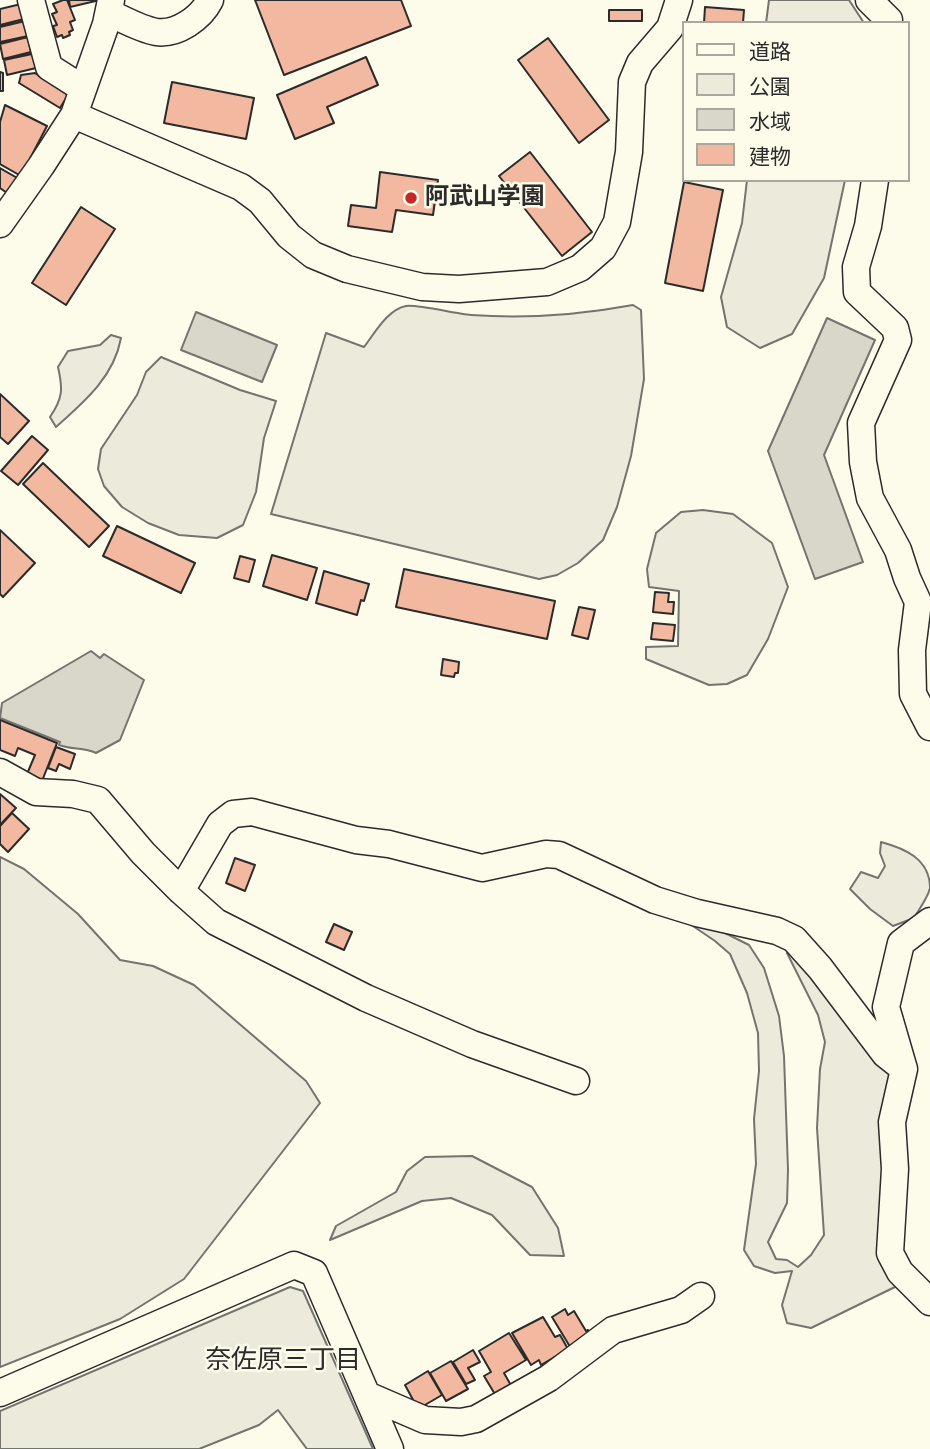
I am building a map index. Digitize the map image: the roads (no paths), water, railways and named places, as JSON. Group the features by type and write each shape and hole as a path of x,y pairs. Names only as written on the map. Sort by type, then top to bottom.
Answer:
{"street":[{"path":"30,0 48,67 82,88"},
{"path":"0,223 74,115 110,7 158,32 186,26 204,13 210,0"},
{"path":"74,115 241,187 260,201 289,236 313,255 347,269 422,287 459,289 547,282 580,268 603,248 617,222 629,152 632,82 640,63 670,28 679,0"},
{"path":"869,0 890,14"},
{"path":"875,182 868,226 856,267 858,292 895,328 898,340 861,423 863,462 870,498 898,550 918,602 912,650 914,694 930,727"},
{"path":"0,772 36,792 73,794 98,800 143,853 216,922 366,998 472,1044 576,1081"},
{"path":"181,891 220,824 233,814 252,812 356,840 389,844 482,868 546,854 559,855 655,900 696,913 777,931 794,939 820,968 886,1054 904,1069"},
{"path":"930,921 901,943 886,1007 904,1069 892,1122 895,1169 890,1252 900,1272 930,1302"},
{"path":"0,1393 294,1265 314,1273 390,1449"},
{"path":"367,1395 425,1420 461,1422 476,1419 549,1378 613,1331 681,1310 701,1296"}],"water":[{"path":"196,312 277,345 262,382 181,350"},
{"path":"827,318 875,340 824,455 863,562 815,579 768,451"},
{"path":"91,651 100,658 104,654 144,680 120,740 96,753 59,745 60,742 0,718 2,703"}],"place":[{"name":"阿武山学園","path":"411,198"}],"district":[{"name":"奈佐原三丁目","path":"283,1361"}]}
